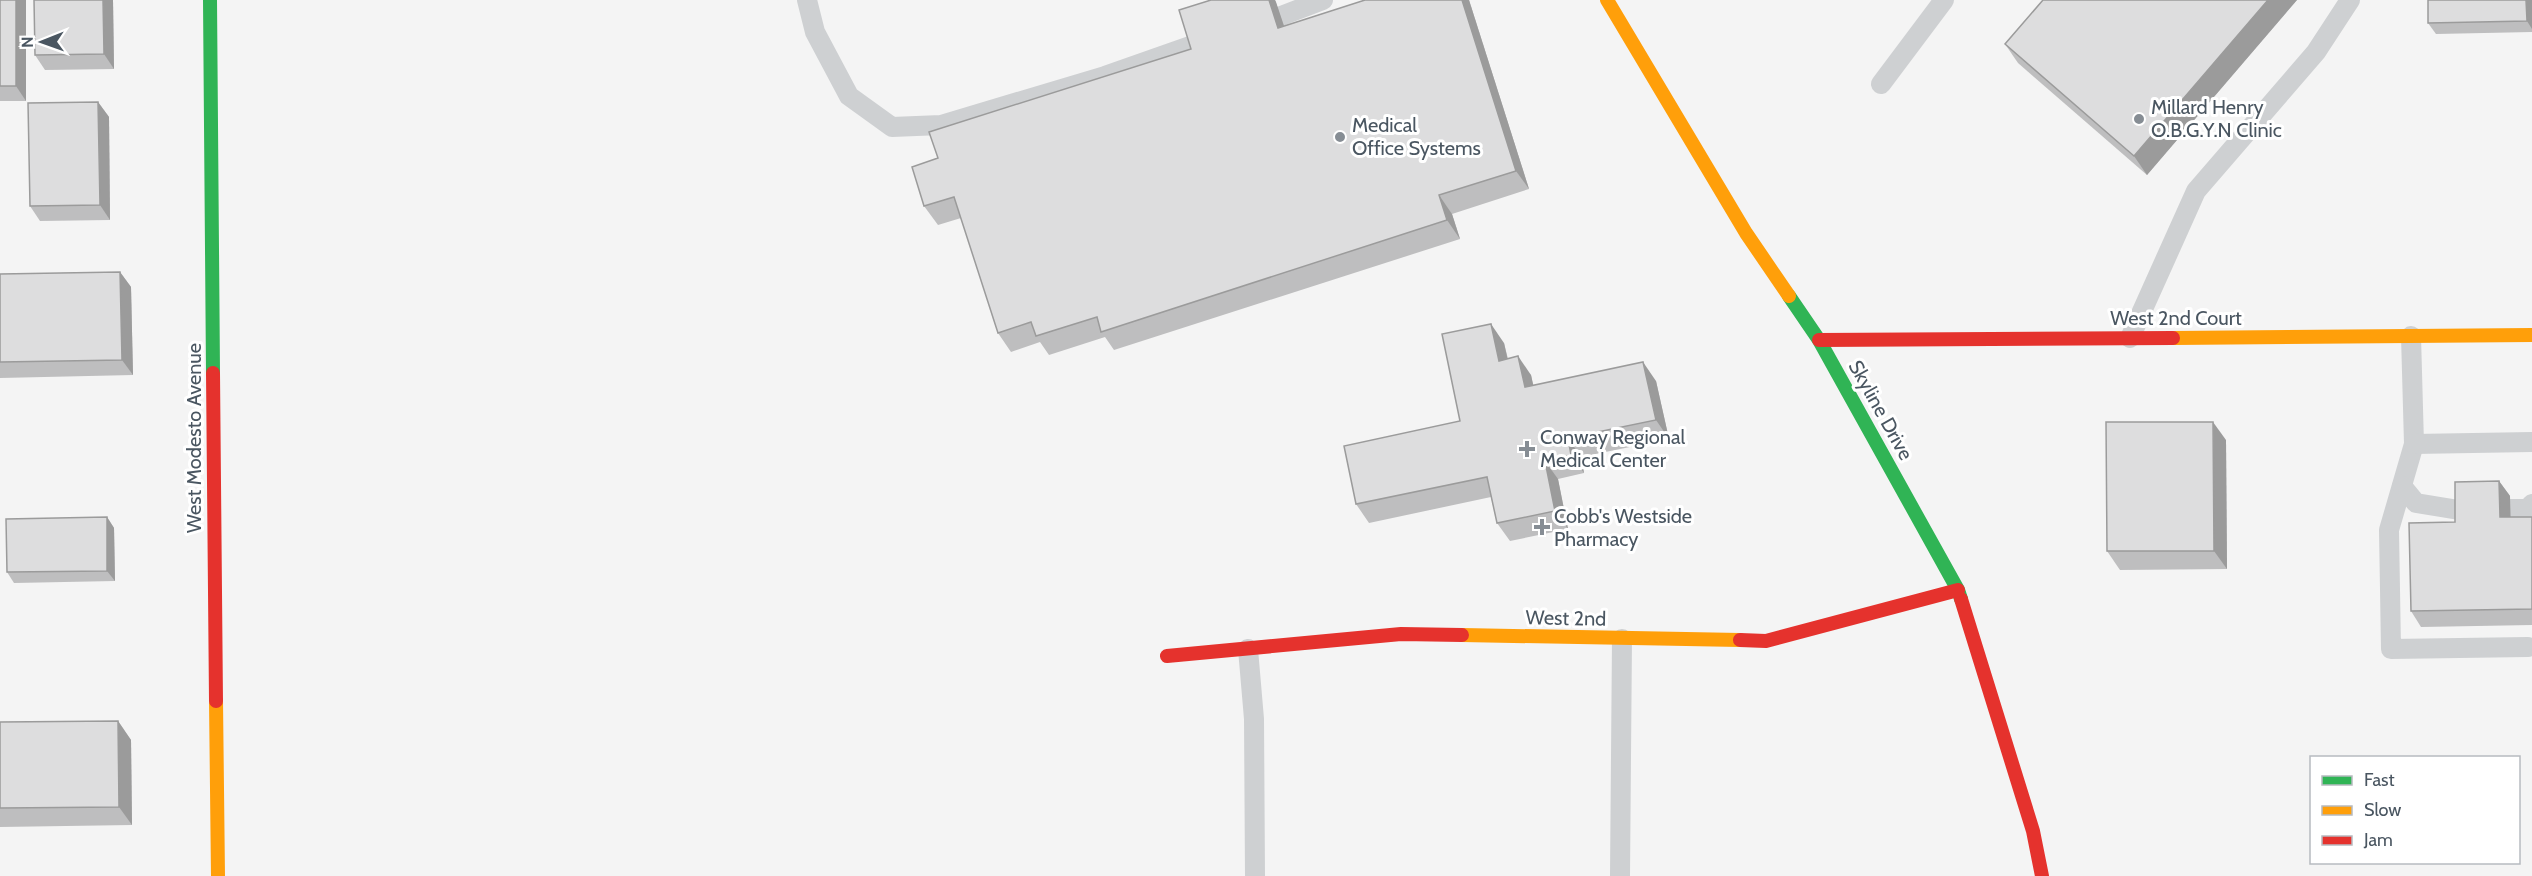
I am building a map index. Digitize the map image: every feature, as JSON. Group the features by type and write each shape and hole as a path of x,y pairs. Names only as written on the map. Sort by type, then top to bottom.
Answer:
{"street":[{"name":"West Modesto Avenue","path":"210,0 218,876"},
{"name":"Skyline Drive","path":"1606,0 1746,233 1819,340 1958,590 2033,831 2042,876"},
{"name":"West 2nd Court","path":"1819,340 2532,335"},
{"name":"West 2nd","path":"1167,656 1401,634 1766,641 1958,590"}],"lane":[{"path":"807,0 815,32 849,96 891,127 941,125 1105,76 1197,45"},
{"path":"1281,16 1323,0"},
{"path":"1881,84 1944,0"},
{"path":"2130,338 2196,191 2316,52 2350,0"},
{"path":"2411,336 2414,444 2389,530 2391,649 2528,646"},
{"path":"2414,444 2532,442"},
{"path":"2402,486 2416,503 2465,511"},
{"path":"2510,509 2528,509 2532,504"},
{"path":"1620,876 1622,639"},
{"path":"1248,649 1254,719 1255,876"}],"building":[{"path":"0,0 16,0 16,86 0,86"},
{"path":"34,0 103,0 104,54 35,55"},
{"path":"1211,0 1269,0 1278,28 1365,0 1462,0 1516,171 1439,195 1447,220 1101,332 1097,317 1036,336 1031,322 998,333 954,197 924,206 912,167 938,158 929,132 1191,49 1179,10"},
{"name":"Millard Henry O.B.G.Y.N Clinic","path":"2043,0 2268,0 2134,156 2005,44"},
{"path":"2428,0 2526,0 2527,21 2428,23"},
{"path":"98,102 100,205 30,206 28,103"},
{"path":"120,272 122,360 0,362 0,274"},
{"name":"Conway Regional Medical Center","path":"1491,324 1499,361 1518,356 1525,387 1643,362 1656,420 1568,438 1571,455 1545,461 1555,511 1497,523 1487,477 1356,504 1344,446 1460,421 1442,334"},
{"path":"2106,422 2213,422 2214,551 2107,551"},
{"path":"2499,481 2500,517 2532,517 2532,609 2411,611 2409,523 2455,522 2455,482"},
{"path":"107,517 107,571 7,572 6,519"},
{"path":"118,721 119,807 0,808 0,722"}],"traffic: fast":[{"path":"210,0 213,373"},
{"path":"1789,296 1819,340 1961,599"}],"traffic: slow":[{"path":"1607,0 1746,233 1789,296"},
{"path":"2173,338 2532,335"},
{"path":"1462,635 1740,640"},
{"path":"216,701 218,876"}],"traffic: jam":[{"path":"1819,340 2173,338"},
{"path":"213,373 216,701"},
{"path":"1740,640 1766,641 1958,590"},
{"path":"1961,599 2033,831 2042,876"},
{"path":"1167,656 1401,634 1462,635"}],"place":[{"name":"Millard Henry O.B.G.Y.N Clinic","path":"2139,119"},
{"name":"Medical Office Systems","path":"1340,137"},
{"name":"Conway Regional Medical Center","path":"1527,449"},
{"name":"Cobb's Westside Pharmacy","path":"1542,527"}]}
